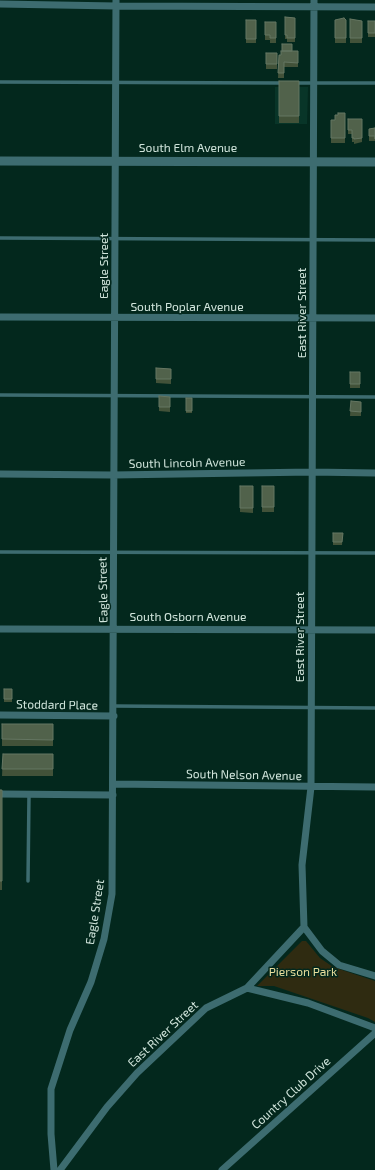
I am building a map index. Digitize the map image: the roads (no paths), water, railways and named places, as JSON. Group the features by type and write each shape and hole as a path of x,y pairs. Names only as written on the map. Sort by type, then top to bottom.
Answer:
{"street":[{"name":"Eagle Street","path":"54,1170 51,1134 51,1089 70,1030 91,982 104,939 112,894 114,716 113,475 116,3"},
{"path":"0,4 314,3 375,7"},
{"name":"East River Street","path":"60,1170 108,1107 137,1073 206,1008 247,988 304,927 302,865 311,787 314,3"},
{"name":"South Elm Avenue","path":"0,161 115,160 375,162"},
{"name":"South Poplar Avenue","path":"0,317 375,318"},
{"name":"South Lincoln Avenue","path":"0,474 113,475 312,472 375,473"},
{"name":"South Osborn Avenue","path":"0,628 375,630"},
{"name":"Stoddard Place","path":"0,715 114,716"},
{"name":"South Nelson Avenue","path":"113,784 375,787"},
{"path":"0,794 113,795"},
{"path":"304,927 322,951 339,965 375,976"},
{"path":"247,988 308,1003 375,1028"},
{"name":"Country Club Drive","path":"222,1170 375,1033"}],"lane":[{"path":"0,82 375,83"},
{"path":"0,238 375,240"},
{"path":"0,395 375,397"},
{"path":"0,552 375,553"},
{"path":"114,706 375,708"},
{"path":"28,881 29,795"}],"park label":[{"name":"Pierson Park","path":"303,972"}]}
